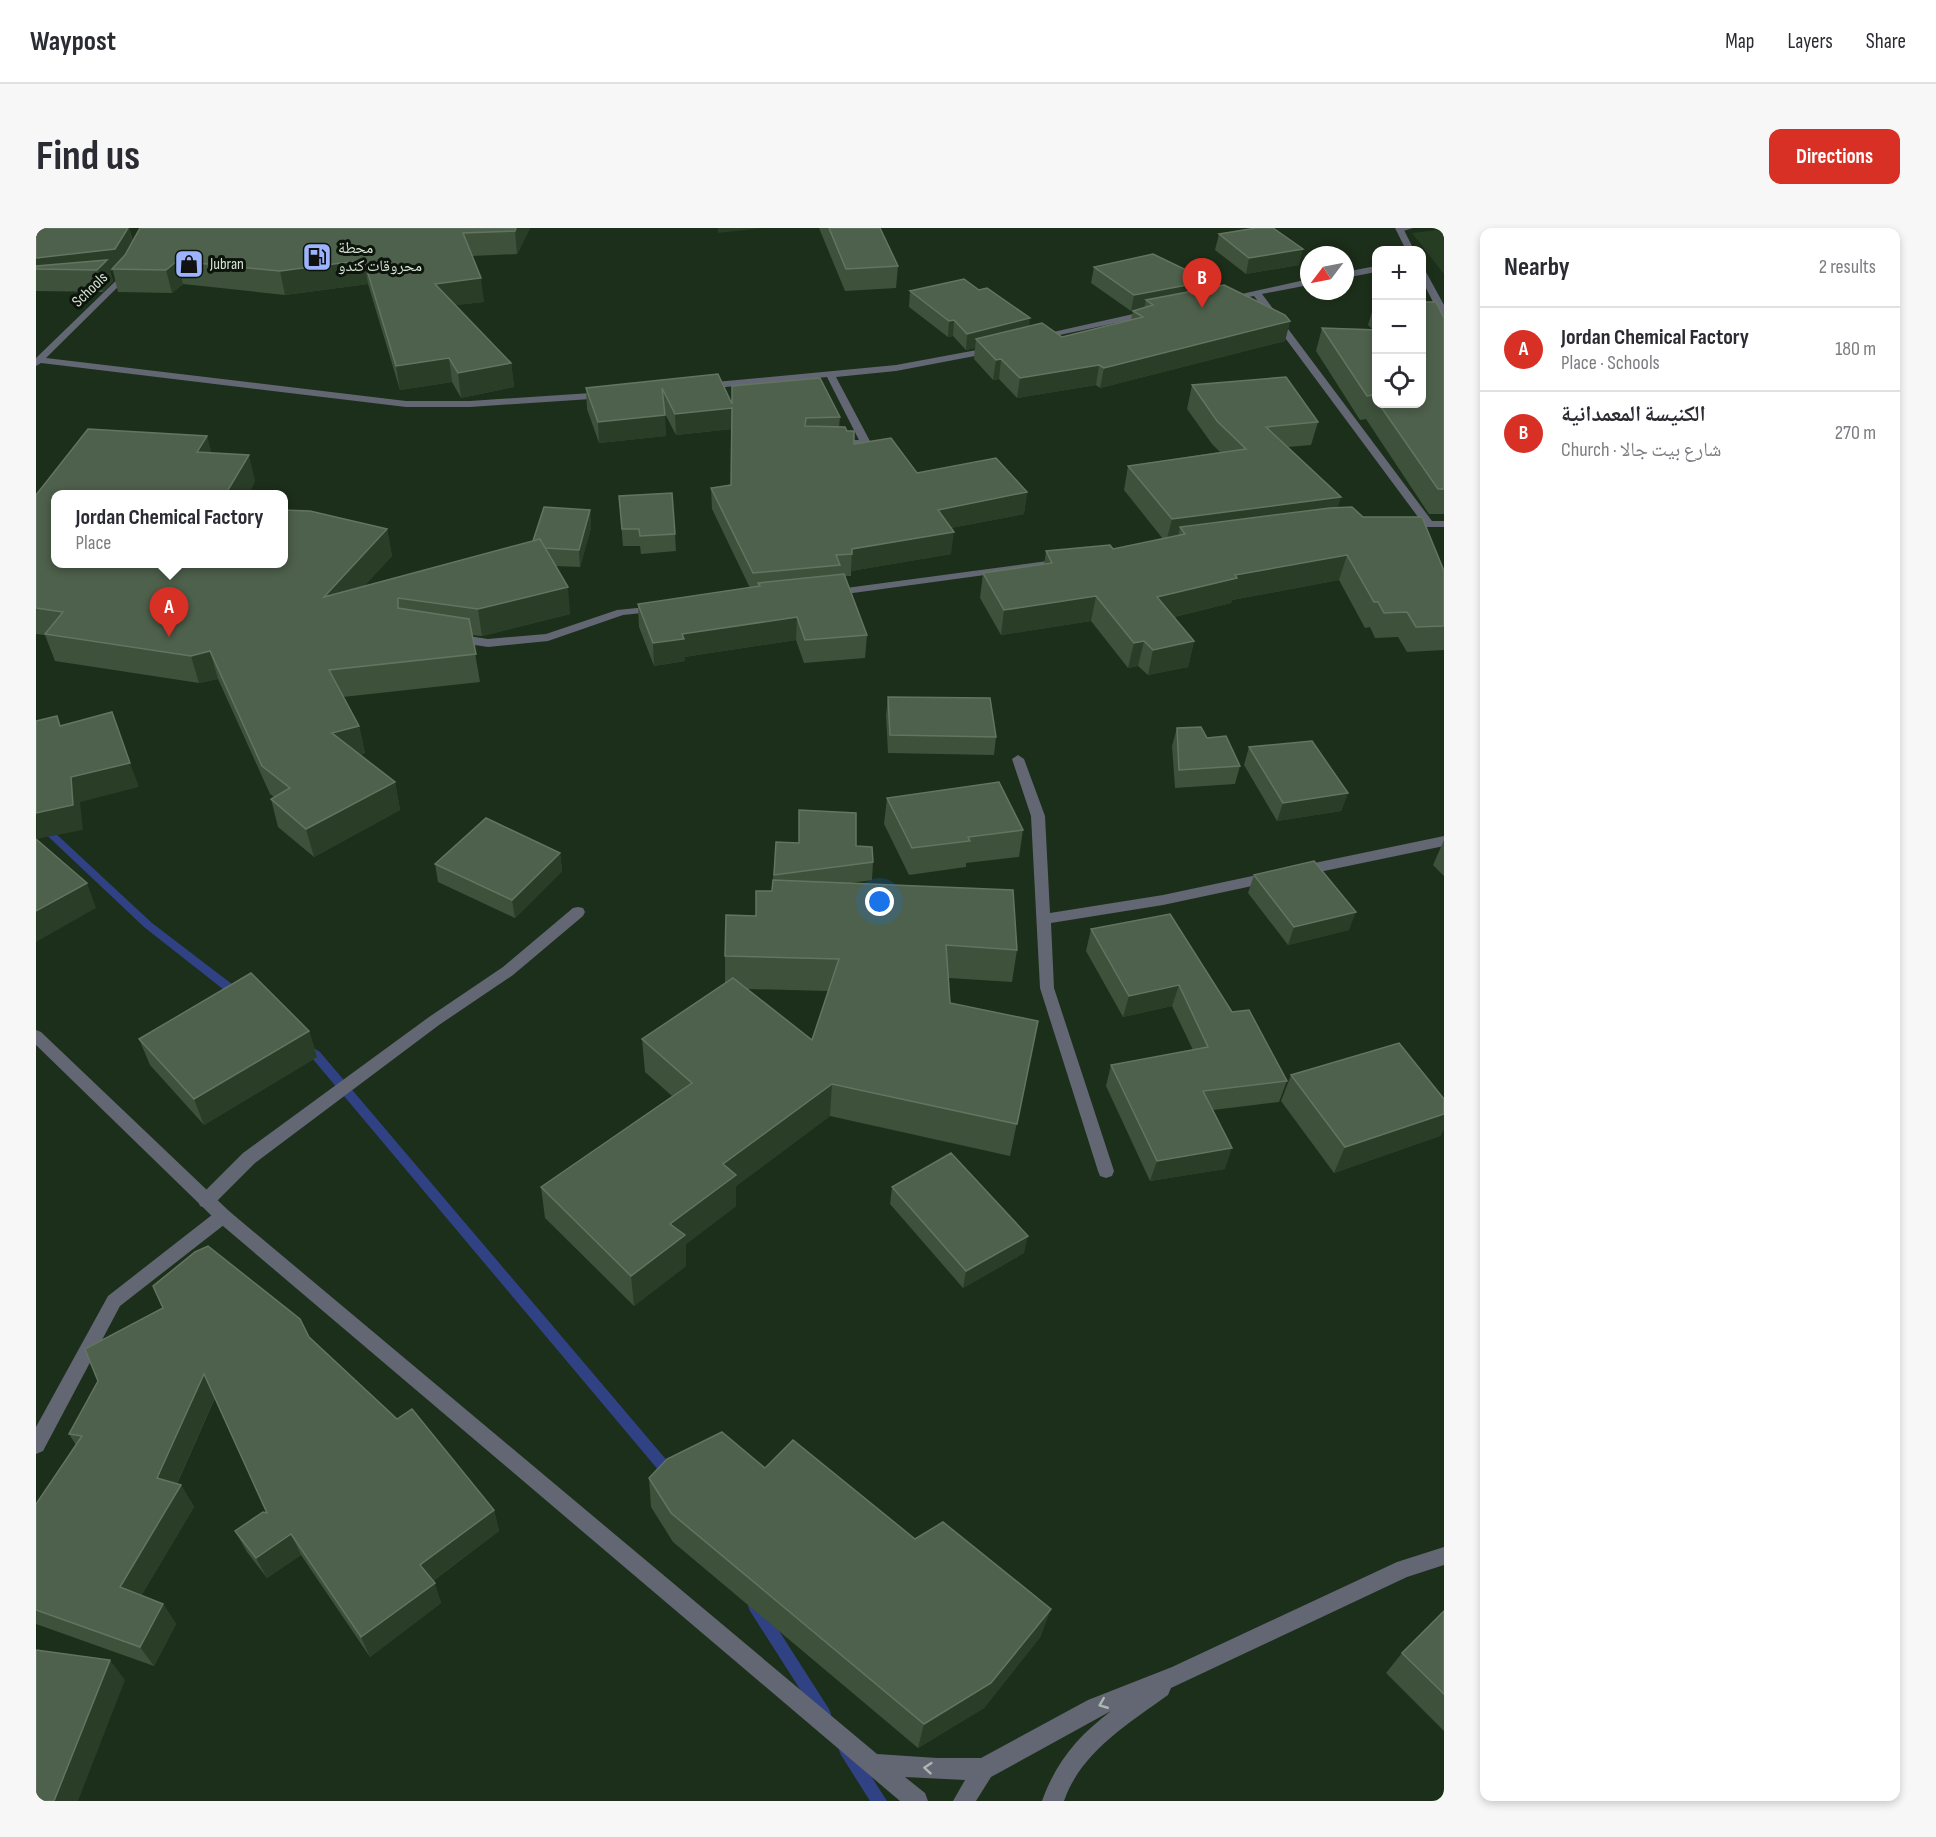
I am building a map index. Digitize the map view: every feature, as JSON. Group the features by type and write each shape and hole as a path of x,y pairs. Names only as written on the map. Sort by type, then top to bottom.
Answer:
{"street":[{"path":"1403,228 1409,246"},
{"name":"Schools","path":"38,361 127,275 137,256"},
{"path":"1354,273 1372,270"},
{"path":"111,276 127,275"},
{"path":"1426,280 1444,314"},
{"path":"1211,301 1300,284"},
{"path":"1256,292 1429,524"},
{"path":"1026,339 1166,310"},
{"path":"696,387 951,359 1004,347"},
{"path":"38,361 82,363 406,404 470,404 619,394"},
{"path":"820,443 866,443 830,374"},
{"path":"1394,525 1444,524"},
{"path":"813,595 1073,560"},
{"path":"442,636 488,643 548,637 621,612 666,608"},
{"path":"1018,759 1038,816 1047,988 1106,1172"},
{"path":"1043,919 1163,900 1444,841"},
{"path":"206,1201 249,1158 434,1021 508,971 578,912"},
{"path":"36,1036 223,1216 917,1801"},
{"path":"36,1445 114,1301 223,1216"},
{"path":"873,1764 937,1769 983,1769 1095,1707 1178,1675 1404,1569 1444,1556"},
{"path":"1053,1801 1056,1790 1079,1754 1117,1720 1178,1675"},
{"path":"964,1801 983,1769"}],"shaded area":[{"path":"1444,229 1444,274 1426,251 1426,246 1422,246 1412,233"}],"building":[{"path":"36,228 128,228 115,249 36,258"},
{"path":"140,228 516,228 515,231 463,233 481,278 435,284 511,363 458,373 449,358 396,366 364,260 280,271 177,261 166,270 112,269 125,255"},
{"path":"829,228 880,228 898,266 846,269"},
{"path":"1256,228 1273,228 1300,247 1300,250 1249,258 1219,234"},
{"path":"1153,254 1209,281 1134,295 1094,267"},
{"path":"107,260 97,270 36,269 36,266"},
{"path":"964,279 979,290 987,288 1030,318 967,334 954,320 949,321 910,291"},
{"path":"1224,285 1285,315 1290,321 1104,368 1099,365 1020,378 1001,359 996,360 976,339 1042,323 1062,337 1143,317 1133,311 1153,305 1146,300"},
{"path":"1426,302 1436,302 1444,318 1444,489 1438,489 1382,408 1426,408"},
{"path":"1322,328 1372,330 1372,395 1367,396"},
{"path":"718,374 732,404 732,386 820,378 840,417 806,418 805,426 845,427 847,431 854,431 854,444 891,438 917,473 996,458 1027,492 938,510 954,532 852,549 852,554 836,555 840,565 753,573 711,488 731,485 732,408 675,414 662,388 665,415 598,422 586,388"},
{"path":"1286,377 1318,422 1266,427 1341,497 1172,519 1128,466 1246,449 1217,421 1192,385"},
{"path":"88,429 207,436 197,452 249,455 228,490 51,490 51,568 288,568 288,510 310,511 387,529 324,597 540,539 568,587 478,609 398,598 398,608 469,619 476,654 329,670 359,726 332,733 395,782 306,829 271,799 290,788 262,766 210,651 191,656 45,634 63,612 36,608 36,495"},
{"path":"672,493 675,534 640,536 639,529 622,529 619,496"},
{"path":"544,507 590,510 579,550 545,548 540,539 533,541"},
{"path":"1352,507 1363,517 1422,517 1444,571 1444,626 1416,627 1407,612 1384,613 1378,602 1374,602 1347,555 1235,575 1237,578 1157,597 1194,641 1153,650 1144,641 1134,643 1096,596 1004,610 983,573 1052,563 1046,551 1110,545 1113,549 1185,534 1180,527"},
{"path":"844,574 867,635 805,640 797,617 682,634 684,639 653,643 638,604 760,586 758,583"},
{"path":"888,697 990,698 996,737 890,735"},
{"path":"112,712 130,763 71,777 73,805 36,813 36,721 57,716 60,726"},
{"path":"1201,727 1207,738 1226,736 1240,766 1179,770 1177,728"},
{"path":"1312,741 1348,793 1283,803 1249,747"},
{"path":"999,782 1023,830 968,837 970,841 912,848 887,798"},
{"path":"799,810 856,813 856,846 872,847 873,862 774,875 776,842 799,843"},
{"path":"486,818 560,853 512,900 435,864"},
{"path":"36,839 87,883 36,911"},
{"path":"1314,861 1356,912 1294,927 1254,875"},
{"path":"773,880 1013,890 1017,950 946,945 950,1003 1038,1021 1017,1124 832,1084 723,1164 736,1175 670,1224 685,1235 631,1276 541,1187 692,1083 642,1039 733,978 812,1040 839,959 725,956 726,915 756,916 756,891 772,891"},
{"path":"1170,914 1232,1012 1249,1010 1287,1081 1203,1091 1232,1148 1157,1161 1111,1065 1208,1047 1179,985 1129,996 1091,929"},
{"path":"251,973 309,1031 194,1099 139,1039"},
{"path":"1399,1043 1444,1099 1444,1114 1345,1147 1291,1075"},
{"path":"951,1153 1028,1236 966,1271 892,1187"},
{"path":"208,1246 300,1319 309,1337 397,1419 412,1409 494,1510 420,1565 435,1583 361,1637 291,1534 256,1558 235,1531 263,1512 267,1513 204,1374 157,1478 181,1485 120,1587 163,1604 140,1647 36,1610 36,1504 82,1436 69,1434 98,1381 85,1349 163,1308 153,1286 195,1252"},
{"path":"722,1432 765,1468 793,1440 915,1539 943,1522 1051,1609 991,1683 924,1724 671,1513 649,1478 667,1459"},
{"path":"1444,1611 1444,1694 1402,1653"},
{"path":"36,1650 110,1660 54,1801 36,1801"}],"waterway":[{"path":"36,820 148,925 237,994"},
{"path":"307,1048 316,1055 670,1474"},
{"path":"755,1606 824,1714"},
{"path":"846,1750 879,1801"}],"place":[{"name":"محطة محروقات كندو","path":"317,257"},
{"name":"Jubran","path":"189,264"},
{"name":"الكنيسة المعمدانية","path":"1202,308"},
{"name":"Jordan Chemical Factory","path":"169,637"}]}
